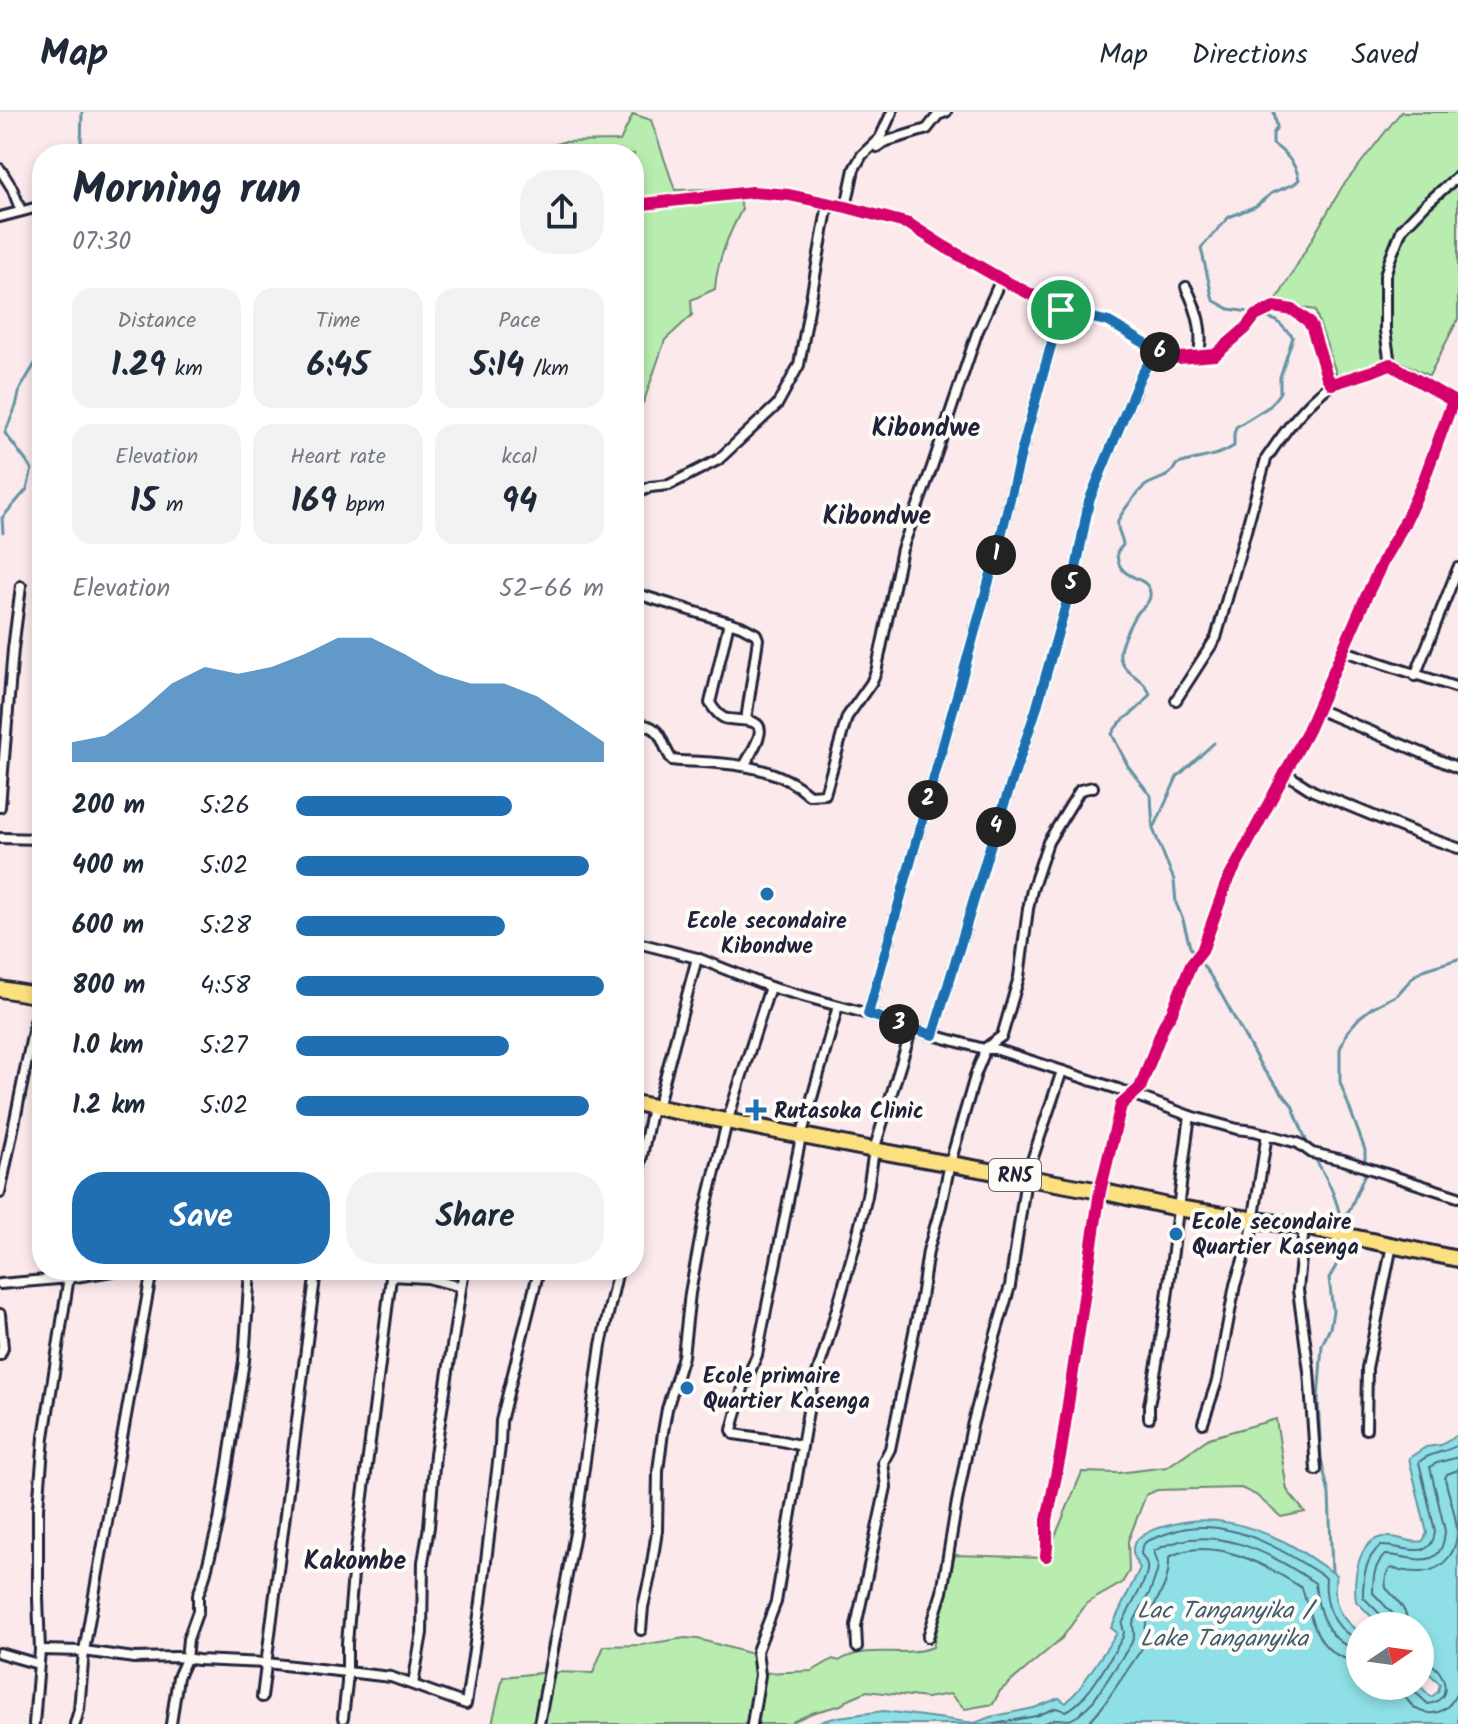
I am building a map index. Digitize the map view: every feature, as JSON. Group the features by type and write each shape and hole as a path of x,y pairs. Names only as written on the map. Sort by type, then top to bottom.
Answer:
{"highway":[{"path":"0,989 32,991"},
{"name":"RN5","path":"644,1105 1177,1208 1304,1227 1458,1259"}],"street":[{"path":"846,207 854,169 862,155 880,138 892,112"},
{"path":"862,155 884,142 927,129 938,115 946,112"},
{"path":"0,169 21,211"},
{"path":"1390,364 1385,331 1385,276 1389,262 1402,229 1458,176"},
{"path":"644,204 752,192 789,195 909,224 1001,279 1061,310 1109,322 1161,353 1179,358 1215,355 1255,316 1282,307 1293,310 1308,321 1332,384"},
{"path":"644,490 669,485 718,460 777,405 799,365 828,204"},
{"path":"0,217 32,208"},
{"path":"644,724 658,731 672,760 744,766 775,773 809,795 825,794 847,717 876,672 904,541 977,333 1001,279"},
{"path":"1186,287 1200,326 1198,357"},
{"path":"868,1014 1061,310"},
{"path":"933,1035 992,840 1036,710 1076,569 1089,501 1140,377 1148,364 1161,353"},
{"path":"1176,700 1216,638 1266,459 1283,434 1324,390 1332,384 1390,364"},
{"path":"1046,1556 1047,1520 1061,1451 1100,1191 1121,1105 1140,1088 1191,965 1202,951 1226,884 1317,709 1366,597 1404,524 1456,403 1390,364"},
{"path":"1415,676 1458,568"},
{"path":"0,807 21,586"},
{"path":"644,596 741,626 757,636 746,720"},
{"path":"729,622 710,703 724,718 746,720 757,725 760,733 744,766"},
{"path":"1344,651 1458,688"},
{"path":"1317,709 1458,768"},
{"path":"1285,773 1313,791 1458,848"},
{"path":"857,1647 856,1626 886,1487 883,1462 890,1449 928,1251 950,1163 984,1049 1002,1036 1019,977 1030,900 1048,842 1080,790 1093,787"},
{"path":"0,838 32,839"},
{"path":"644,945 697,958 770,987 933,1035 984,1049 995,1049 1190,1116 1298,1143 1312,1153 1458,1197"},
{"path":"644,1153 697,958"},
{"path":"641,1630 657,1531 658,1471 663,1432 683,1356 690,1293 706,1208 727,1122 770,987"},
{"path":"802,1446 734,1434 732,1430 743,1388 757,1355 801,1137 838,1006"},
{"path":"752,1724 760,1675 757,1651 776,1602 811,1393 854,1249 874,1150 912,1028"},
{"path":"0,1193 32,1036"},
{"path":"928,1637 942,1592 972,1426 1010,1286 1026,1178 1062,1071"},
{"path":"1149,1418 1169,1294 1190,1116"},
{"path":"1203,1423 1217,1381 1233,1294 1251,1235 1267,1134"},
{"path":"1304,1227 1298,1290 1309,1371 1316,1470"},
{"path":"1366,1429 1367,1368 1392,1244"},
{"path":"0,1284 32,1279"},
{"path":"34,1724 40,1650 38,1508 44,1437 69,1280"},
{"path":"75,1724 84,1651 150,1280"},
{"path":"171,1724 178,1677 186,1659 188,1639 198,1611 198,1595 219,1521 244,1361 249,1280"},
{"path":"262,1697 315,1280"},
{"path":"343,1718 353,1574 391,1280"},
{"path":"435,1280 461,1287"},
{"path":"413,1684 422,1633 423,1562 435,1454 462,1280"},
{"path":"40,1650 84,1651 134,1658 177,1657 266,1663 391,1677 466,1704 501,1421 536,1280"},
{"path":"539,1724 575,1533 598,1360 616,1280"},
{"path":"0,1314 3,1348 0,1355"},
{"path":"0,1653 38,1664"}],"green space":[{"path":"1401,112 1458,112 1458,319 1429,376 1396,359 1337,376 1315,310 1275,303 1342,187"},
{"path":"633,114 651,120 675,190 736,188 742,209 724,248 715,289 691,300 692,315 665,340 644,401 644,144 556,144 620,141"},
{"path":"1276,1419 1287,1490 1305,1512 1281,1517 1256,1495 1241,1488 1157,1490 1146,1495 1128,1541 1129,1571 1122,1583 1087,1603 1062,1638 1000,1691 993,1704 965,1709 950,1694 927,1698 867,1691 841,1705 812,1713 791,1724 492,1724 503,1677 549,1672 593,1673 604,1646 698,1639 763,1657 763,1673 812,1671 833,1659 839,1661 862,1653 909,1652 933,1647 955,1555 1046,1558 1082,1472 1118,1473 1167,1467 1209,1438"}],"water":[{"name":"Lac Tanganyika / Lake Tanganyika","path":"1458,1435 1458,1724 811,1724 884,1711 975,1723 1034,1708 1059,1698 1066,1703 1117,1633 1111,1628 1140,1568 1133,1552 1134,1543 1155,1529 1199,1520 1243,1526 1271,1536 1336,1575 1336,1601 1346,1621 1346,1700 1434,1700 1440,1684 1434,1678 1434,1612 1367,1612 1356,1601 1356,1580 1360,1558 1371,1542 1391,1537 1423,1541 1427,1533 1409,1458 1426,1447 1441,1445"}],"waterway":[{"path":"81,144 82,112"},
{"path":"1255,313 1229,309 1213,300 1201,248 1229,217 1256,206 1272,193 1299,180 1290,159 1273,144 1277,127 1274,112"},
{"path":"1262,316 1277,321 1293,337 1280,377 1280,392 1270,406 1236,427 1234,446 1176,465 1167,476 1142,489 1118,521 1123,545 1117,552 1118,562 1127,573 1144,582 1150,592 1147,603 1129,626 1120,657 1125,668 1143,683 1150,694 1112,734 1128,766 1151,796 1153,829 1174,880 1176,903 1190,947 1214,981 1262,1068 1292,1105 1308,1145"},
{"path":"32,369 20,389 5,433 32,469"},
{"path":"3,533 2,518 27,489 32,469"},
{"path":"1155,826 1177,777 1214,743"},
{"path":"1341,1220 1350,1209 1365,1174 1365,1150 1340,1082 1340,1049 1347,1032 1360,1017 1397,995 1423,970 1458,959"},
{"path":"1313,1156 1330,1186 1341,1220"},
{"path":"1332,1572 1329,1494 1321,1459 1318,1400 1322,1345 1333,1311 1329,1278 1336,1266 1339,1242"}],"cycle path":[{"path":"644,204 752,192 789,195 909,224 1001,279 1061,310 1109,322 1161,353 1179,358 1215,355 1255,316 1274,307 1293,310 1312,328 1332,384 1390,364 1458,404"},
{"path":"1046,1556 1047,1520 1061,1451 1100,1191 1121,1105 1140,1088 1191,965 1202,951 1226,884 1308,730 1366,597 1404,524 1453,401"}],"place":[{"name":"Ecole secondaire Kibondwe","path":"767,894"},
{"name":"Rutasoka Clinic","path":"756,1110"},
{"name":"Ecole secondaire Quartier Kasenga","path":"1176,1234"},
{"name":"Ecole primaire Quartier Kasenga","path":"687,1388"}],"district":[{"name":"Kibondwe","path":"926,427"},
{"name":"Kibondwe","path":"877,515"},
{"name":"Kakombe","path":"355,1560"}],"route":[{"path":"1061,310 1109,322 1161,353 1148,364 1140,377 1089,501 1076,569 1036,710 992,840 933,1035 868,1014 1061,310"}]}
